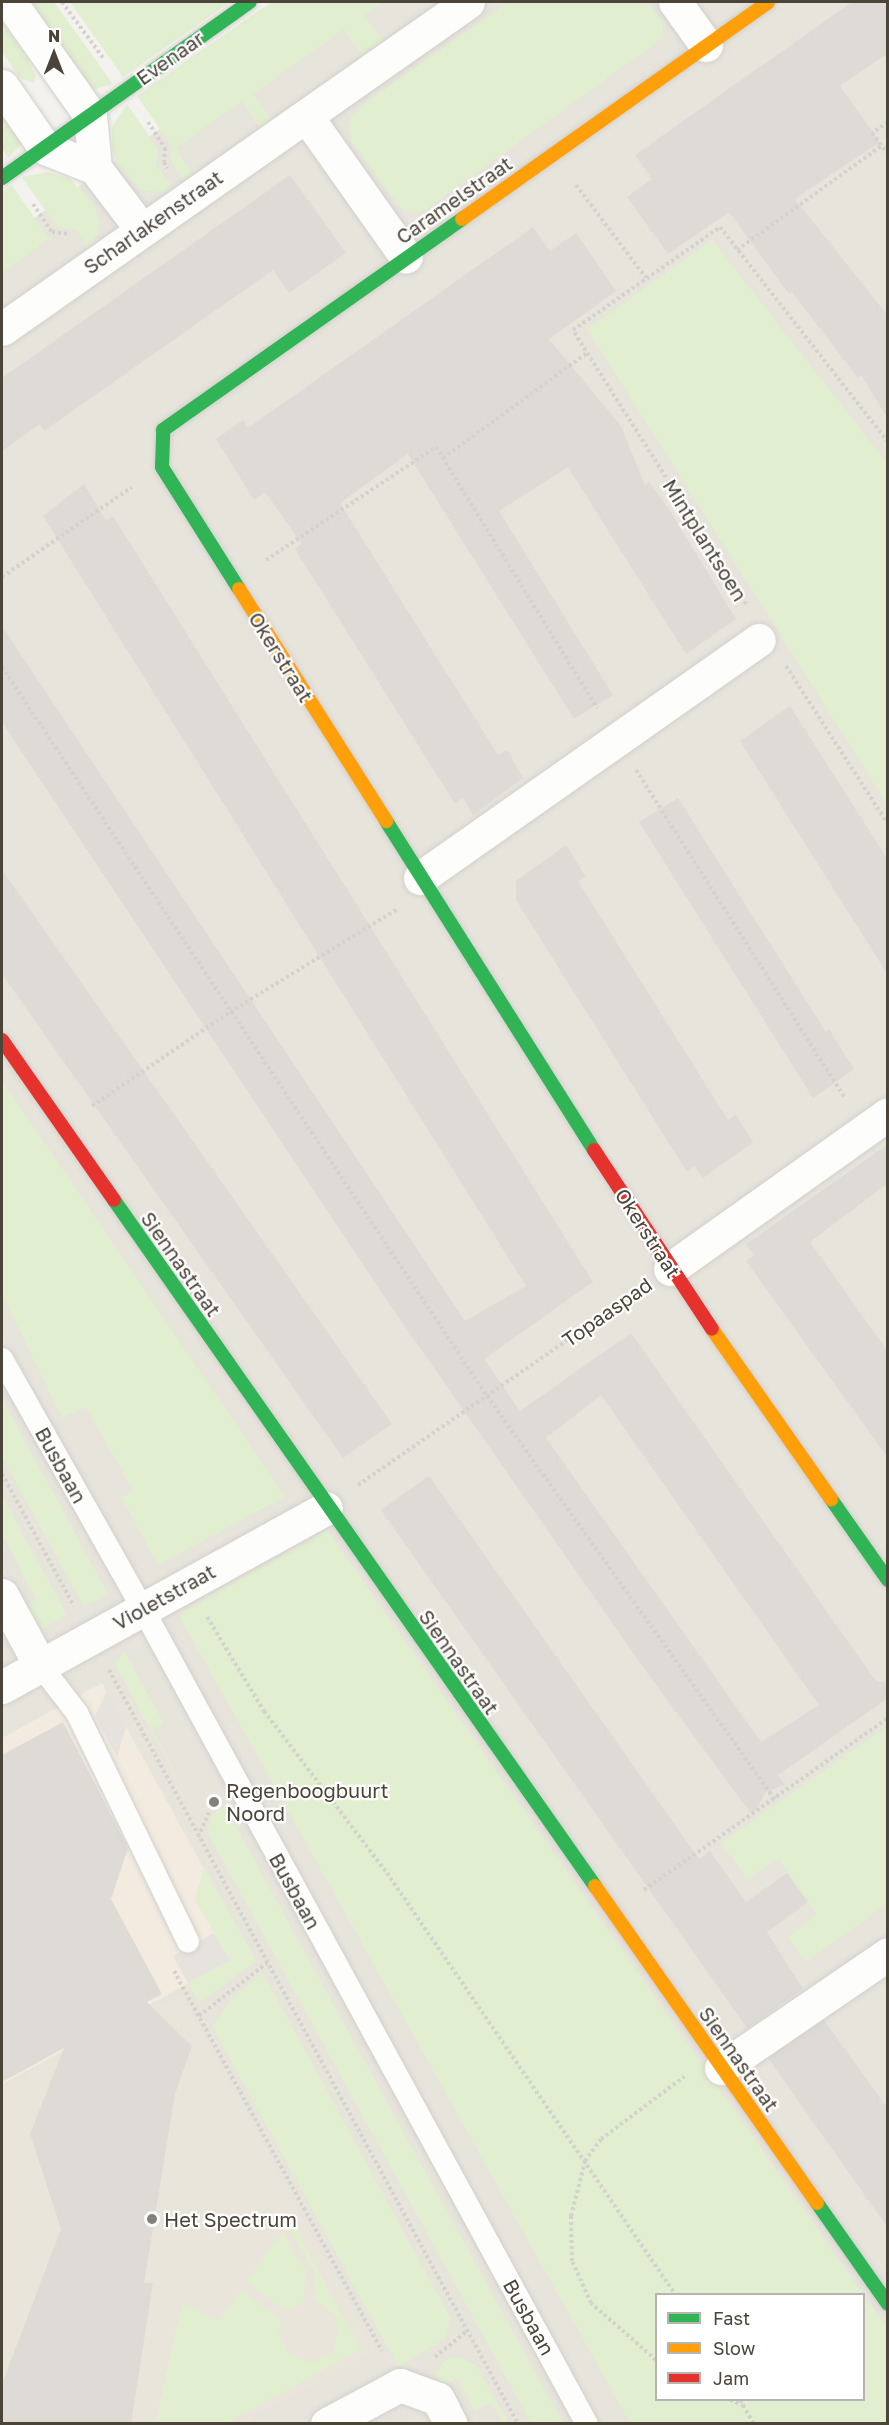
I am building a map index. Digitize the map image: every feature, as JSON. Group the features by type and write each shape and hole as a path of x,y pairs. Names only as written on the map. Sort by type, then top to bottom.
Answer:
{"street":[{"path":"10,2 90,115 95,168"},
{"name":"Evenaar","path":"6,174 250,2"},
{"name":"Scharlakenstraat","path":"2,329 468,2"},
{"path":"675,2 706,45"},
{"name":"Caramelstraat","path":"162,467 163,430 768,2"},
{"path":"2,86 45,148 95,168 142,230"},
{"path":"307,117 406,257"},
{"name":"Okerstraat","path":"162,467 424,884 670,1269 888,1580"},
{"path":"424,884 756,627"},
{"name":"Siennastraat","path":"2,1040 326,1508 888,2304"},
{"name":"Topaaspad","path":"670,1269 888,1114"},
{"name":"Violetstraat","path":"2,1687 326,1508"},
{"path":"2,1595 40,1665"},
{"path":"721,2068 888,1954"},
{"path":"327,2424 399,2385 438,2399 451,2424"}],"lane":[{"name":"Busbaan","path":"2,1359 143,1609 587,2424"},
{"path":"40,1665 77,1713 188,1942"}],"path":[{"path":"888,122 872,133 888,154"},
{"path":"737,250 881,146"},
{"path":"554,154 646,278"},
{"path":"6,174 52,232 71,234 93,265"},
{"name":"Mintplantsoen","path":"756,627 573,330 720,227 888,442"},
{"path":"443,458 587,353"},
{"path":"2,577 162,467"},
{"path":"785,665 888,824"},
{"path":"2,667 487,1396 774,1799"},
{"path":"62,1126 424,884"},
{"name":"Topaaspad","path":"326,1508 670,1269"},
{"path":"2,1474 518,2424"},
{"path":"186,1584 264,1712 387,1873 674,2293"},
{"path":"612,1913 888,1719"},
{"path":"198,1837 214,1802"},
{"path":"188,1942 164,1954 399,2385"},
{"path":"199,2016 268,1962"},
{"path":"655,2358 591,2303 572,2260 571,2216 585,2161 601,2139 692,2071 721,2068"},
{"path":"733,2401 743,2405"},
{"path":"741,2401 754,2424"}],"shaded area":[{"path":"339,2 887,2 887,2423 2,2423 2,241"},
{"path":"2,1536 19,1567 6,1574 2,1566"},
{"path":"102,1683 249,1951 2,2084 2,1738"},
{"path":"107,1691 126,1727 117,1757 95,1716"},
{"path":"214,1933 230,1960 188,1983 173,1956"},
{"name":"Het Spectrum","path":"181,1995 375,2351 242,2423 2,2424 2,2088"},
{"path":"400,2399 414,2423 356,2424"}],"green space":[{"path":"25,2 54,2 113,84 92,90"},
{"path":"70,2 230,2 123,77"},
{"path":"271,2 384,2 364,15 383,42 363,57 344,29 253,94 272,120 261,128 242,101 176,148 193,176 185,182 170,161 172,146 137,96"},
{"path":"508,2 648,2 663,24 664,37 425,210 413,213 402,210 351,142 349,125 352,116 362,105"},
{"path":"2,22 28,59 36,77 33,83 20,78 2,52"},
{"path":"127,104 158,149 156,164 174,190 169,193 141,190 118,165 112,150 112,127"},
{"path":"2,105 24,142 8,158 2,148"},
{"path":"48,172 70,179 94,205 100,221 98,234 89,249 76,230 56,226 22,177"},
{"path":"12,185 49,239 2,272 2,192"},
{"path":"712,240 887,463 887,804 587,329"},
{"path":"2,1080 285,1497 158,1565 121,1497 133,1491 86,1407 62,1418 2,1294"},
{"path":"2,1399 108,1594 84,1607 2,1457"},
{"path":"2,1496 67,1615 38,1632 24,1606 36,1599 2,1536"},
{"path":"327,1530 862,2293 655,2293 655,2401 865,2401 865,2296 887,2328 887,2423 630,2423 178,1614"},
{"path":"125,1652 164,1724 153,1730 199,1818 114,1663"},
{"path":"887,1726 887,1904 806,1962 788,1937 817,1915 778,1858 747,1879 721,1843"},
{"path":"225,1807 563,2423 531,2423 207,1832 212,1814"},
{"path":"204,1866 256,1961 199,2003 188,1983 230,1960 195,1900"},
{"path":"263,1973 451,2319 445,2339 398,2367 212,2026 233,1997"},
{"path":"290,2218 361,2349 228,2423 155,2423 182,2303 219,2321 241,2290 281,2320 279,2334 288,2354 305,2361 318,2360 333,2351 338,2334 335,2315 315,2300 314,2271 286,2224"},
{"path":"282,2232 306,2271 303,2303 286,2311 247,2282"},
{"path":"458,2356 476,2365 509,2423 502,2423 491,2403 475,2411 457,2379 445,2385 434,2375 446,2360"}],"building":[{"path":"852,2 888,2 888,53 840,86 880,142 795,199 888,316 888,419 861,375 858,378 792,292 789,294 729,212 668,254 627,197 652,179 635,155"},
{"path":"290,175 346,253 289,293 273,270 44,431 40,424 2,451 2,378"},
{"path":"533,227 550,251 576,233 616,291 549,339 621,426 645,485 649,482 669,509 736,619 686,654 568,467 499,511 613,695 574,719 408,454 340,503 498,755 507,750 523,778 473,815 463,798 455,804 295,549 302,544 265,492 254,500 216,439 243,420 248,428"},
{"path":"84,484 106,520 113,516 593,1282 484,1359 520,1411 631,1333 875,1680 888,1683 888,1698 778,1775 785,1785 766,1792 752,1815 643,1667 388,1302 2,722 2,626 465,1321 526,1286 43,516","holes":["601,1395 819,1705 761,1742 546,1438"]},
{"path":"790,706 888,860 888,975 740,741"},
{"path":"678,798 826,1032 829,1029 854,1069 813,1098 639,822"},
{"path":"566,845 586,877 578,881 728,1120 736,1115 753,1142 703,1178 694,1166 687,1172 516,900 516,881"},
{"path":"2,870 392,1424 343,1458 2,974"},
{"path":"888,1144 888,1183 810,1242 888,1352 888,1458 746,1261 754,1255 746,1244"},
{"path":"429,1476 699,1859 710,1851 746,1902 787,1873 808,1902 767,1932 803,1989 747,2028 381,1510"},
{"path":"63,1722 128,1848 111,1899 162,1994 147,2002 192,2046 175,2094 144,2283 153,2283 131,2424 2,2424 2,2384 61,2229 30,2134 64,2048 2,2082 2,1755"},
{"path":"824,2020 888,2109 888,2228 768,2058"}],"traffic: fast":[{"path":"2,178 250,2"},
{"path":"239,589 162,467 163,430 462,219"},
{"path":"386,821 594,1150"},
{"path":"114,1200 595,1886"},
{"path":"831,1499 888,1580"},
{"path":"817,2203 888,2304"}],"traffic: slow":[{"path":"462,219 768,2"},
{"path":"239,589 386,821"},
{"path":"712,1329 831,1499"},
{"path":"595,1886 817,2203"}],"traffic: jam":[{"path":"2,1040 114,1200"},
{"path":"594,1150 712,1329"}],"place":[{"name":"Regenboogbuurt Noord","path":"214,1802"},
{"name":"Het Spectrum","path":"152,2219"}]}
